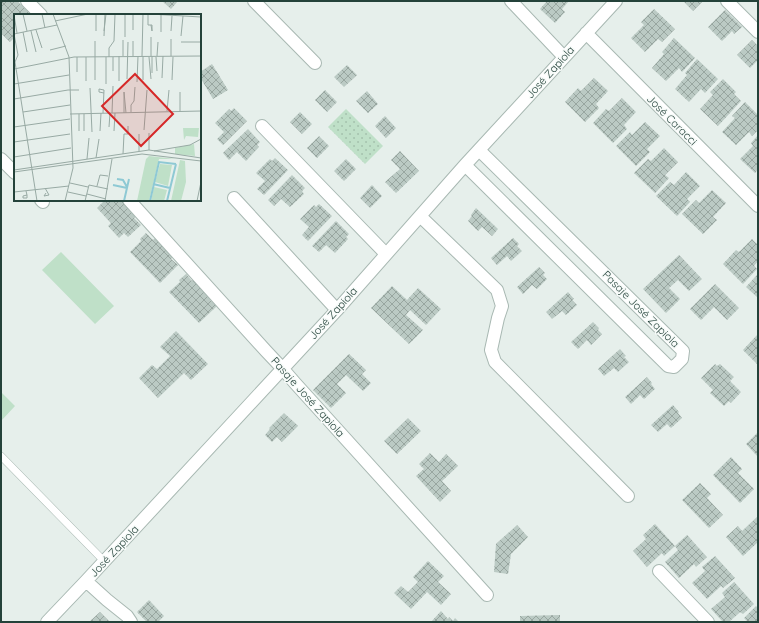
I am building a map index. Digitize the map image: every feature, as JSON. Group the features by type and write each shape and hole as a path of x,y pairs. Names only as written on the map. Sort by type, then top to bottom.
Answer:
{"street":[{"path":"27,1 40,14"},
{"path":"254,1 315,63"},
{"path":"511,1 564,57"},
{"path":"727,1 758,32"},
{"name":"José Zapiola","path":"47,622 337,310 464,165 613,2"},
{"name":"José Caracci","path":"586,33 758,206"},
{"path":"262,126 386,254"},
{"name":"Pasaje José Zapiola","path":"464,165 668,366 674,367 682,359 683,351 479,150"},
{"path":"1,159 14,172"},
{"path":"234,198 337,310"},
{"name":"Pasaje José Zapiola","path":"130,201 487,595"},
{"path":"420,216 497,290 502,306 491,350 495,362 628,496"},
{"path":"659,571 708,622"},
{"path":"86,581 106,600 128,616 131,622"}],"lane":[{"path":"1,456 104,561"}],"green space":[{"path":"346,109 383,146 365,164 328,127"},
{"path":"61,252 114,306 95,324 42,270"},
{"path":"1,392 15,406 1,421"}],"building":[{"path":"1,1 17,1 30,14 14,14 14,38 10,42 1,33"},
{"path":"162,1 178,1 171,9"},
{"path":"547,1 569,1 562,9 565,12 555,23 540,9"},
{"path":"683,1 703,1 693,11"},
{"path":"654,9 675,29 662,42 658,39 645,52 631,38 644,25 641,22"},
{"path":"725,10 742,27 734,34 732,31 722,41 708,27"},
{"path":"674,38 695,58 682,72 679,68 666,81 652,68 664,54 662,52"},
{"path":"752,40 758,46 758,60 750,68 737,55"},
{"path":"697,59 718,79 705,93 701,89 689,102 675,89 687,75 685,73"},
{"path":"212,64 228,90 213,99 201,79 201,71"},
{"path":"347,65 357,75 344,87 334,77"},
{"path":"594,78 608,91 596,104 599,108 585,122 565,102 578,88 581,91"},
{"path":"723,79 736,92 734,94 741,101 718,126 700,109 713,95 710,92"},
{"path":"325,90 337,102 327,112 315,100"},
{"path":"367,91 378,104 368,113 356,101"},
{"path":"622,98 636,112 624,125 627,129 613,143 593,123 606,109 609,111"},
{"path":"745,102 758,115 758,130 752,136 749,132 736,145 722,132 735,118 732,116"},
{"path":"234,108 247,121 223,145 217,139 224,132 215,123 229,109 231,111"},
{"path":"300,112 312,124 302,134 290,122"},
{"path":"385,116 396,128 386,138 375,126"},
{"path":"645,122 660,136 647,149 650,152 636,166 616,146 630,132 632,135"},
{"path":"248,129 260,142 257,145 259,147 246,161 237,152 229,160 223,153"},
{"path":"758,135 758,169 755,173 740,159 753,146 751,143"},
{"path":"319,136 329,146 317,158 307,148"},
{"path":"664,148 678,162 665,175 669,178 655,193 634,173 648,159 651,161"},
{"path":"400,151 419,171 396,193 385,182 400,169 391,160"},
{"path":"275,158 288,170 264,195 257,189 265,181 256,173 270,159 272,161"},
{"path":"346,159 356,169 344,181 334,171"},
{"path":"686,172 700,186 687,199 690,202 677,216 656,196 670,182 674,185"},
{"path":"292,175 305,188 302,191 304,194 290,207 281,199 274,206 268,200"},
{"path":"372,185 382,196 370,208 360,198"},
{"path":"712,190 726,203 713,217 717,220 703,234 682,214 696,200 699,203"},
{"path":"104,201 129,201 131,203 127,207 136,216 134,218 141,225 128,237 124,233 119,238 108,226 111,223 97,208"},
{"path":"319,204 332,216 308,241 302,235 309,227 300,219 314,205 316,207"},
{"path":"476,208 498,229 492,236 482,227 478,231 468,221"},
{"path":"336,221 349,234 346,237 348,239 335,253 326,245 319,252 312,246"},
{"path":"146,233 153,240 155,238 173,257 171,259 178,265 160,283 130,252 141,241 140,239"},
{"path":"513,238 519,244 517,246 522,251 511,261 507,256 497,265 491,258"},
{"path":"752,239 758,245 758,261 754,266 757,269 743,284 723,264 736,250 739,252"},
{"path":"679,255 702,279 689,291 678,280 669,288 680,299 666,313 643,289"},
{"path":"539,267 545,273 543,275 547,279 537,289 532,285 523,294 517,287"},
{"path":"186,274 192,281 194,279 212,298 210,300 217,306 199,323 169,292"},
{"path":"758,274 758,298 746,287"},
{"path":"715,284 739,308 727,320 714,307 701,320 690,309"},
{"path":"392,286 407,300 418,288 441,309 426,325 410,310 406,315 423,330 409,344 371,308"},
{"path":"568,292 574,299 572,300 577,305 566,315 562,311 552,319 546,312"},
{"path":"593,322 602,334 591,345 587,340 578,349 571,342"},
{"path":"176,331 208,364 191,380 184,373 158,398 139,378 152,365 157,369 170,356 160,347"},
{"path":"758,334 758,365 743,350"},
{"path":"620,349 626,356 624,357 629,362 618,372 614,368 604,376 598,369"},
{"path":"349,354 366,370 362,374 371,383 363,391 346,375 337,384 346,393 331,408 313,390"},
{"path":"715,364 717,366 720,364 734,377 730,381 741,392 731,403 729,401 724,406 710,393 713,390 701,378"},
{"path":"647,377 655,389 644,399 640,395 631,404 625,397"},
{"path":"673,405 682,418 671,428 667,424 658,432 651,425"},
{"path":"284,413 298,426 282,442 277,437 272,442 265,435 270,429 269,428"},
{"path":"408,418 421,431 397,454 384,441"},
{"path":"758,432 758,457 746,444"},
{"path":"430,453 439,462 446,454 458,466 442,481 451,491 440,502 416,476 424,469 419,464"},
{"path":"731,457 742,469 738,473 754,489 740,503 713,475"},
{"path":"700,483 711,494 707,498 723,515 709,528 682,500"},
{"path":"758,516 758,542 743,556 726,537 738,526 742,531"},
{"path":"655,524 675,546 664,556 662,553 647,567 633,551 646,539 643,535"},
{"path":"517,525 528,537 511,554 508,574 494,572 496,544"},
{"path":"687,535 707,557 696,567 694,564 679,578 665,562 678,550 675,546"},
{"path":"715,556 735,578 723,588 721,586 707,599 692,583 705,571 702,567"},
{"path":"428,561 444,576 438,582 451,594 441,605 427,592 411,609 394,593 401,586 408,592 418,582 413,577"},
{"path":"734,582 754,604 743,614 740,612 729,622 723,622 711,609 725,597 722,593"},
{"path":"149,600 164,616 158,622 147,622 137,612"},
{"path":"756,606 758,608 758,622 746,622 747,621 744,618"},
{"path":"441,611 448,619 449,617 453,621 455,618 459,622 431,622"},
{"path":"100,612 110,622 89,622"},
{"path":"560,615 560,622 520,622 520,616"}]}
